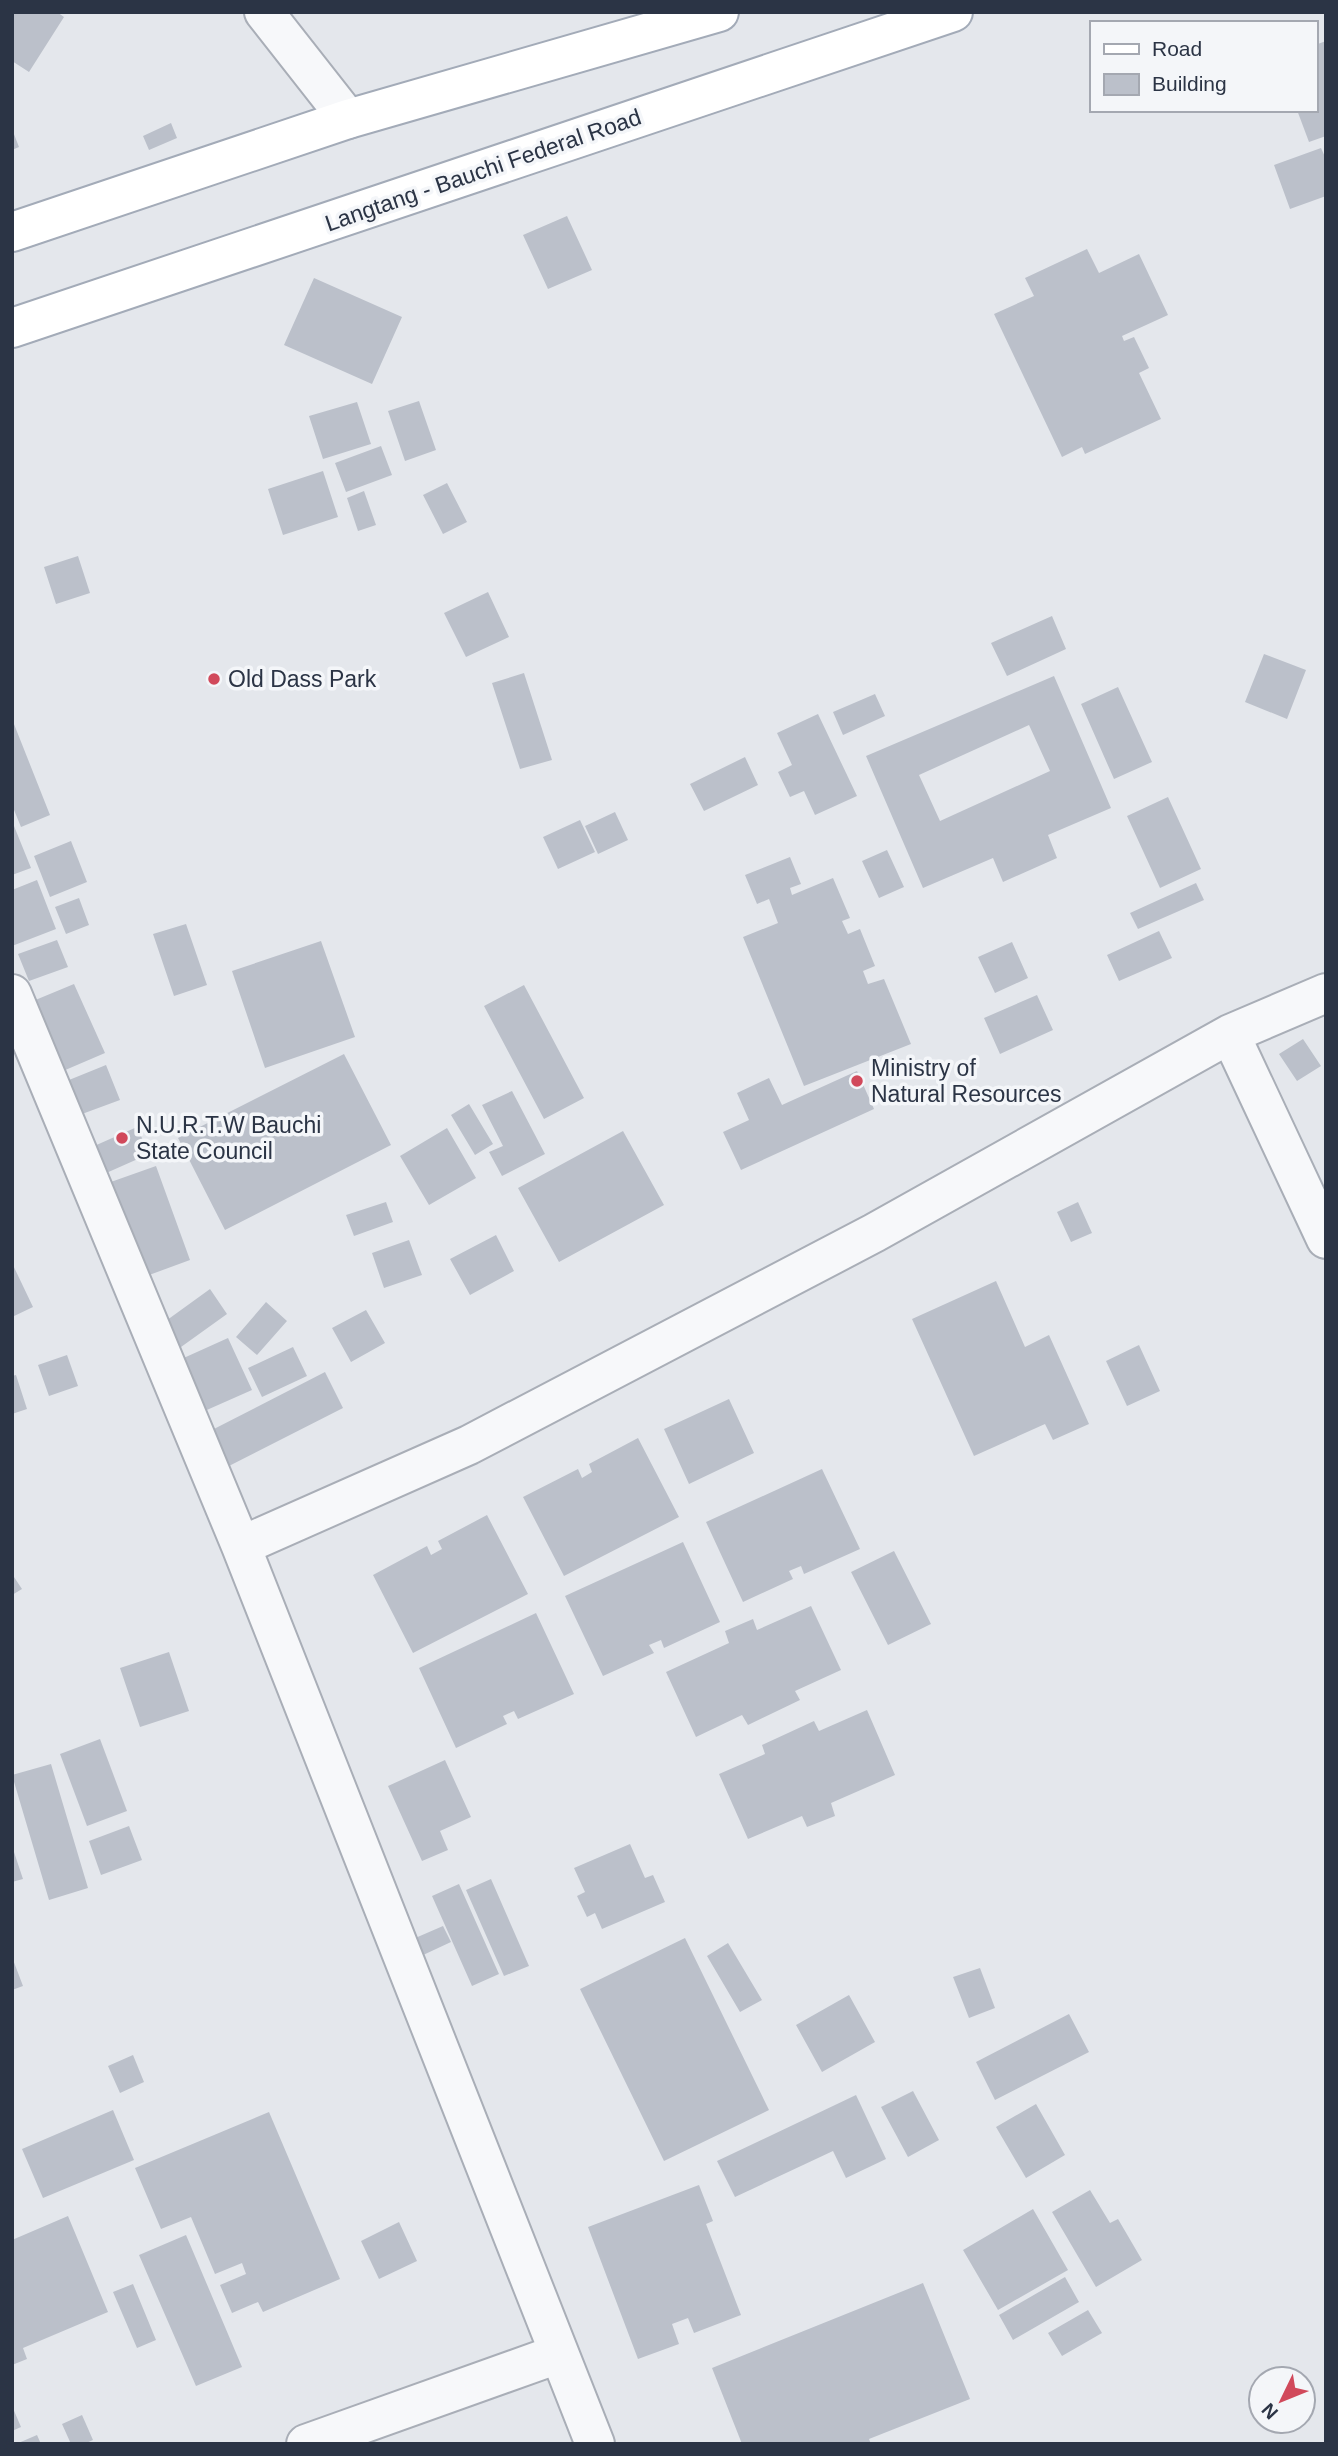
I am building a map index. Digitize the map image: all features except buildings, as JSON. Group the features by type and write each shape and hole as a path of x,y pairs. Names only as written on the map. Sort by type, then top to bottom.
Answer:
{"main road":[{"path":"12,232 348,119 719,12"},
{"name":"Langtang - Bauchi Federal Road","path":"12,328 953,12"}],"street":[{"path":"264,12 348,119"},
{"path":"241,1546 469,1445 874,1233 1230,1034 1326,993"},
{"path":"12,994 241,1546 595,2444"},
{"path":"1230,1034 1326,1239"},
{"path":"306,2444 558,2354"}],"place":[{"name":"Old Dass Park","path":"214,679"},
{"name":"Ministry of Natural Resources","path":"857,1081"},
{"name":"N.U.R.T.W Bauchi State Council","path":"122,1138"}]}
